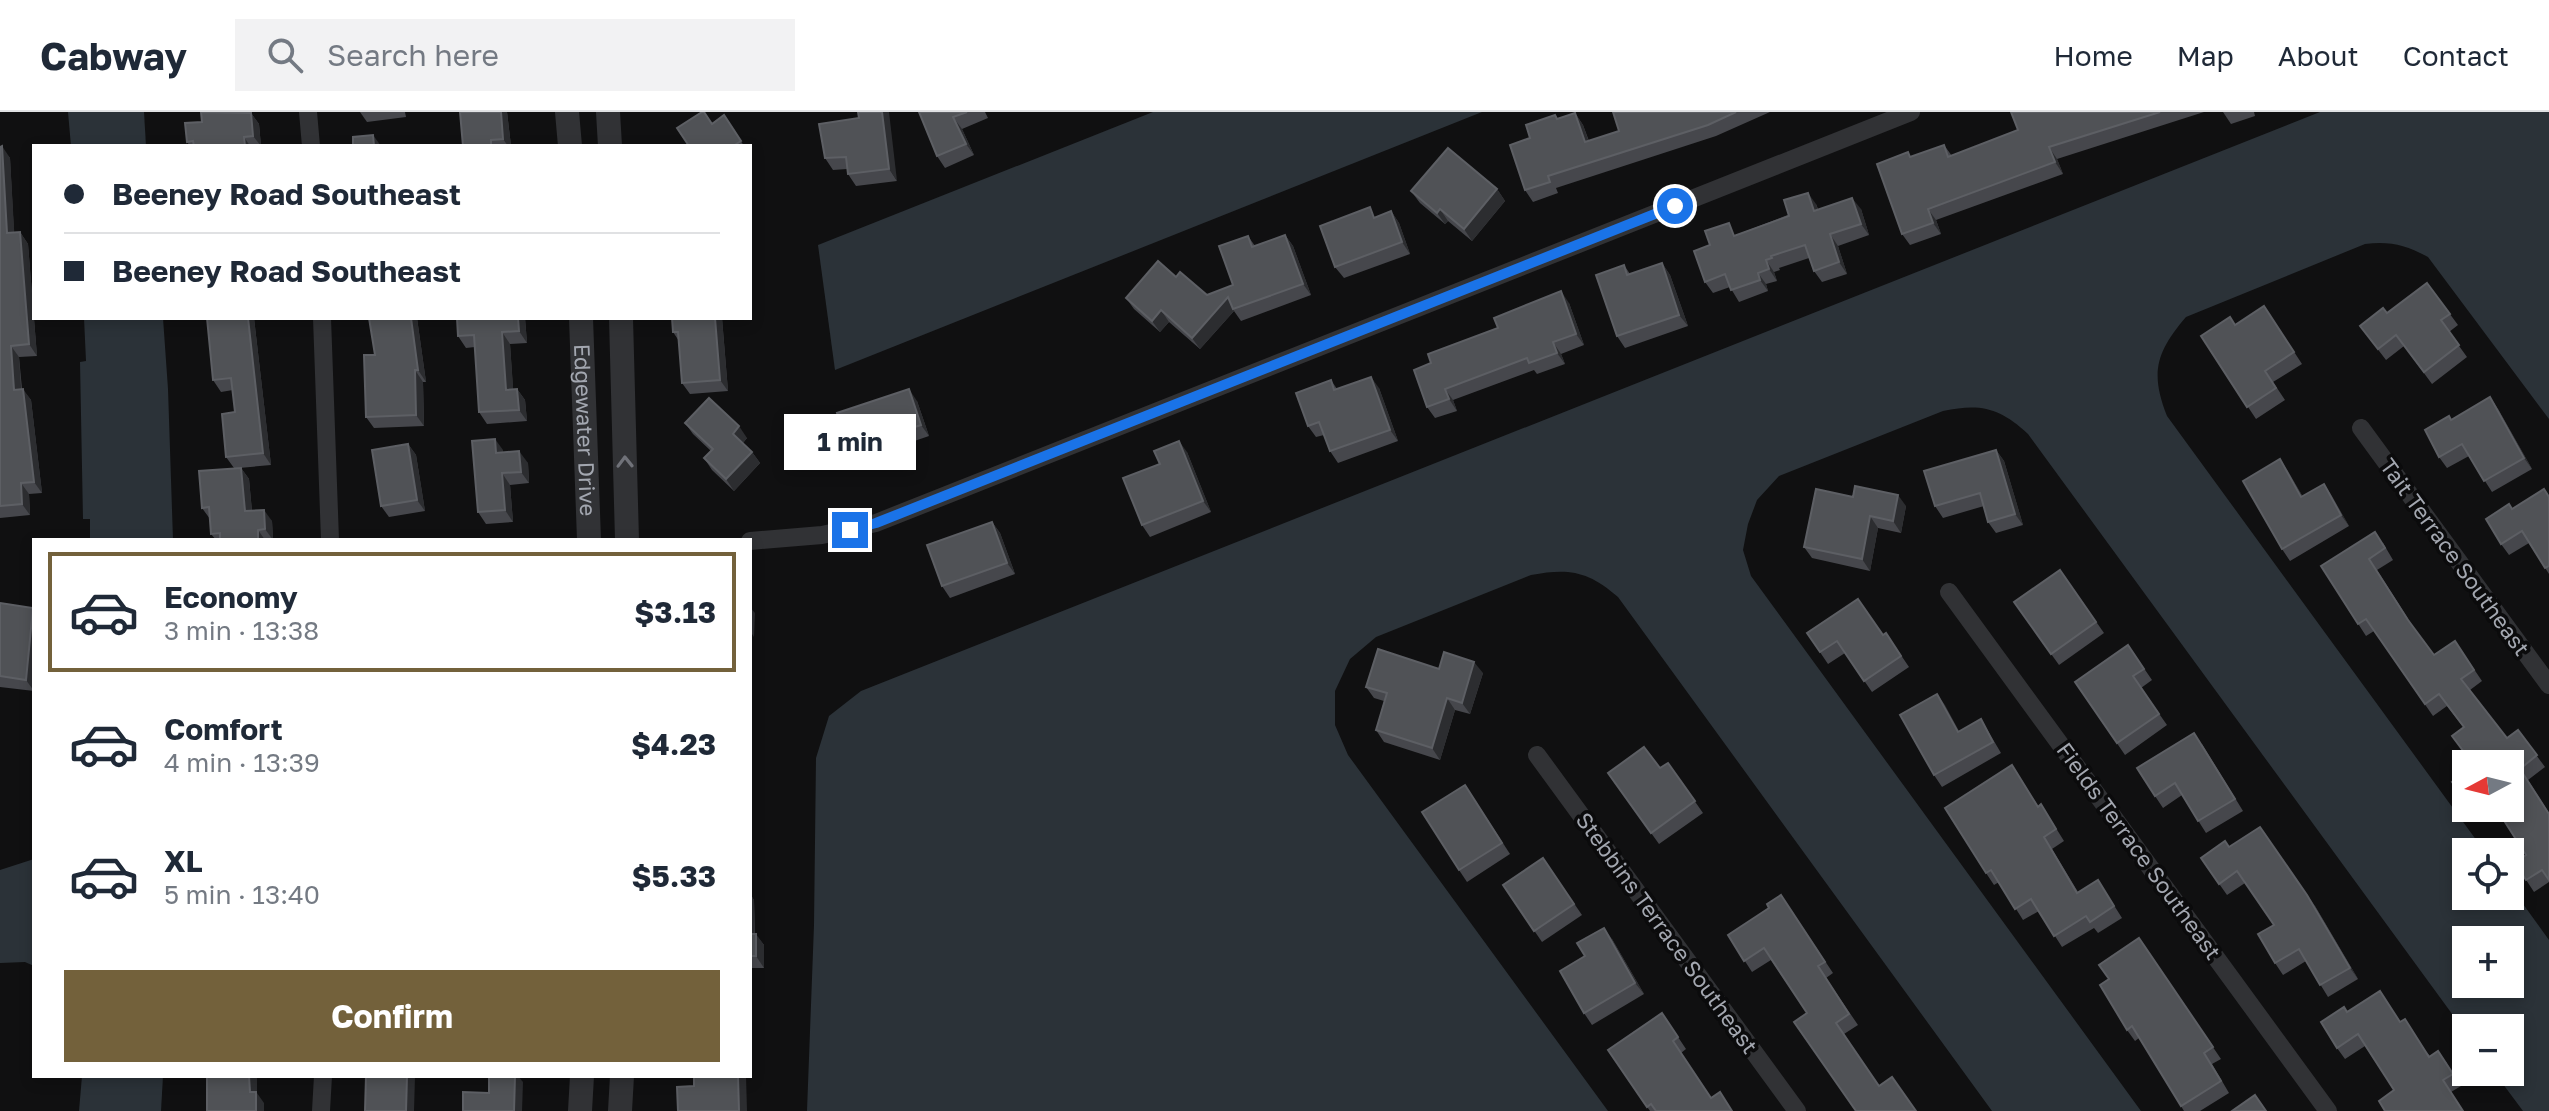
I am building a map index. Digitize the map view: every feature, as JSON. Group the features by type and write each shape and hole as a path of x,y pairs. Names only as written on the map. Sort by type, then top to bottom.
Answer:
{"street":[{"path":"308,112 311,144"},
{"path":"567,112 570,144"},
{"path":"608,112 610,144"},
{"path":"752,541 822,535 876,523 1911,112"},
{"path":"322,320 330,538"},
{"name":"Edgewater Drive","path":"581,320 589,538"},
{"name":"Edgewater Drive","path":"621,320 627,538"},
{"name":"Tait Terrace Southeast","path":"2361,428 2549,685"},
{"name":"Fields Terrace Southeast","path":"1949,592 2328,1111"},
{"name":"Stebbins Terrace Southeast","path":"1537,755 1797,1111"},
{"path":"321,1111 323,1078"},
{"path":"580,1111 582,1078"},
{"path":"620,1111 622,1078"}],"shaded area":[{"path":"68,112 144,112 146,144 71,144"},
{"path":"1153,112 1482,112 835,370 818,245"},
{"path":"2320,112 2549,112 2549,419 2428,257 2405,247 2382,243 2365,244 2186,317 2162,352 2158,375 2167,416 2452,807 2452,822 2463,822 2475,838 2452,838 2452,910 2524,910 2524,905 2549,940 2549,1111 2523,1111 2504,1086 2524,1086 2524,1014 2452,1014 2028,434 2008,418 1989,410 1968,408 1943,411 1779,476 1757,500 1743,550 1751,576 2141,1111 1992,1111 1618,597 1587,577 1556,572 1531,575 1376,637 1350,659 1335,691 1335,725 1348,755 1608,1111 807,1111 816,758 829,716 861,691"},
{"path":"84,320 163,320 173,538 90,538 90,519 83,519 80,362 86,361"},
{"path":"32,860 32,965 25,962 0,963 0,870"},
{"path":"82,1078 163,1078 161,1111 79,1111"}],"building":[{"path":"201,112 251,113 253,136 244,137 245,144 187,142 185,123 202,122"},
{"path":"460,112 501,112 503,139 491,140 491,144 463,144"},
{"path":"702,112 712,124 724,115 741,141 736,144 688,144 677,128"},
{"path":"858,112 882,112 889,169 848,174 846,157 825,158 819,124 859,118"},
{"path":"919,112 967,112 953,117 966,144 937,156"},
{"path":"1613,112 1736,112 1708,125 1548,176 1550,182 1525,190 1510,145 1530,138 1526,125 1555,115 1557,119 1575,113 1585,142 1619,131"},
{"path":"2011,112 2160,112 2049,147 2055,162 1928,209 1933,223 1902,234 1877,164 1908,152 1910,157 1944,145 1948,157 2018,130"},
{"path":"373,135 374,144 353,144 353,137"},
{"path":"0,147 7,233 20,232 29,344 11,346 14,390 23,389 34,482 21,483 22,504 0,506"},
{"path":"1448,148 1497,189 1464,229 1440,209 1437,213 1411,191"},
{"path":"1808,193 1814,211 1852,198 1861,224 1830,234 1839,262 1814,271 1805,245 1771,256 1766,260 1769,269 1758,273 1760,280 1731,290 1725,274 1705,282 1694,251 1710,245 1705,231 1729,223 1734,236 1789,216 1784,200"},
{"path":"1370,207 1374,218 1391,211 1402,242 1335,267 1320,226"},
{"path":"1285,235 1303,284 1233,309 1228,297 1192,338 1161,310 1152,321 1126,298 1158,261 1176,277 1180,272 1207,295 1233,285 1219,246 1248,236 1252,247"},
{"path":"1662,263 1679,315 1617,336 1596,275 1624,265 1627,275"},
{"path":"2427,283 2450,314 2441,320 2459,345 2424,372 2396,335 2378,349 2360,326 2383,308 2387,313"},
{"path":"1561,291 1576,334 1553,342 1557,353 1529,363 1527,358 1445,389 1449,399 1427,407 1414,370 1431,363 1428,354 1498,328 1494,318"},
{"path":"2264,306 2294,352 2265,371 2276,388 2247,407 2201,336 2230,317 2235,325"},
{"path":"207,320 248,320 263,453 226,457 222,414 235,412 231,378 213,380"},
{"path":"369,320 411,320 418,370 415,370 416,415 366,417 364,355 375,355"},
{"path":"457,320 518,320 519,331 502,332 506,390 517,389 519,410 479,412 474,335 458,336"},
{"path":"672,320 715,320 720,380 682,383 678,332 673,332"},
{"path":"1371,377 1390,430 1330,451 1319,422 1308,426 1296,393 1331,380 1334,390"},
{"path":"909,389 921,425 886,436 891,450 868,458 863,444 849,449 837,413"},
{"path":"2490,397 2524,458 2484,481 2462,444 2439,457 2425,430 2449,416 2451,420"},
{"path":"709,398 739,426 733,434 752,452 726,479 704,458 713,449 685,423"},
{"path":"495,439 496,453 519,451 521,472 502,473 505,510 478,512 472,441"},
{"path":"1179,441 1203,501 1142,525 1123,478 1160,464 1154,451"},
{"path":"408,444 417,500 381,506 372,450"},
{"path":"1996,450 2015,514 1988,522 1980,493 1935,506 1924,471"},
{"path":"2280,459 2301,497 2324,484 2341,515 2282,549 2243,481"},
{"path":"241,468 245,511 264,510 265,529 258,530 258,538 220,538 220,533 211,534 209,507 202,508 199,471"},
{"path":"1855,486 1898,495 1893,521 1870,516 1862,559 1804,547 1816,489 1853,497"},
{"path":"2544,489 2549,497 2549,566 2545,568 2522,531 2501,544 2486,519 2509,504 2512,509"},
{"path":"992,522 1007,563 942,586 927,545"},
{"path":"2375,532 2385,548 2369,559 2408,620 2434,655 2455,641 2474,670 2461,679 2507,738 2518,730 2537,755 2524,766 2524,750 2462,750 2452,736 2464,727 2439,694 2425,704 2366,619 2358,624 2321,566"},
{"path":"2060,570 2096,622 2051,654 2014,602"},
{"path":"1858,599 1901,656 1864,681 1837,641 1820,652 1807,633"},
{"path":"0,603 32,608 26,680 0,676"},
{"path":"2128,645 2144,669 2133,676 2159,714 2117,743 2075,682"},
{"path":"1378,649 1439,669 1444,652 1474,662 1462,703 1447,698 1432,748 1376,730 1387,693 1366,687"},
{"path":"1937,694 1958,732 1981,719 1993,742 1934,775 1900,715"},
{"path":"2194,733 2235,799 2198,821 2175,783 2155,796 2137,768"},
{"path":"1644,747 1660,768 1668,763 1695,801 1651,833 1608,773"},
{"path":"2012,765 2056,829 2044,837 2077,893 2098,880 2114,906 2090,922 2086,916 2054,936 2031,899 2015,909 1991,870 1986,873 1945,808"},
{"path":"2524,775 2549,814 2549,880 2542,870 2526,880 2524,838 2515,838 2505,822 2524,822"},
{"path":"1465,785 1502,843 1459,870 1422,812"},
{"path":"2260,827 2307,895 2350,968 2320,985 2299,949 2275,963 2258,934 2274,925 2237,871 2219,884 2201,858 2225,841 2229,847"},
{"path":"1543,858 1574,904 1534,931 1503,885"},
{"path":"1781,895 1825,962 1818,966 1849,1014 1836,1023 1879,1086 1892,1077 1916,1111 1856,1111 1794,1022 1807,1013 1764,948 1744,961 1728,935 1769,908 1767,904"},
{"path":"1604,928 1635,983 1584,1013 1560,971 1585,956 1577,943"},
{"path":"752,934 756,934 756,956 752,956"},
{"path":"2139,938 2213,1047 2204,1053 2221,1081 2181,1106 2132,1026 2127,1030 2100,985 2109,979 2099,965"},
{"path":"2380,991 2400,1022 2405,1019 2429,1057 2438,1051 2452,1072 2443,1080 2463,1111 2385,1111 2379,1101 2394,1090 2358,1034 2337,1048 2321,1022 2344,1007 2347,1012"},
{"path":"1662,1013 1678,1037 1673,1041 1711,1098 1720,1092 1732,1111 1656,1111 1651,1104 1647,1107 1608,1050"},
{"path":"207,1078 249,1078 250,1092 256,1092 256,1111 207,1111"},
{"path":"366,1078 407,1078 406,1111 365,1111"},
{"path":"489,1078 515,1078 514,1111 463,1111 463,1092 489,1093"},
{"path":"694,1078 738,1078 739,1111 678,1111 677,1087 694,1086"},
{"path":"2255,1095 2266,1111 2232,1111"}],"route":[{"path":"850,530 876,523 1675,206"}]}
